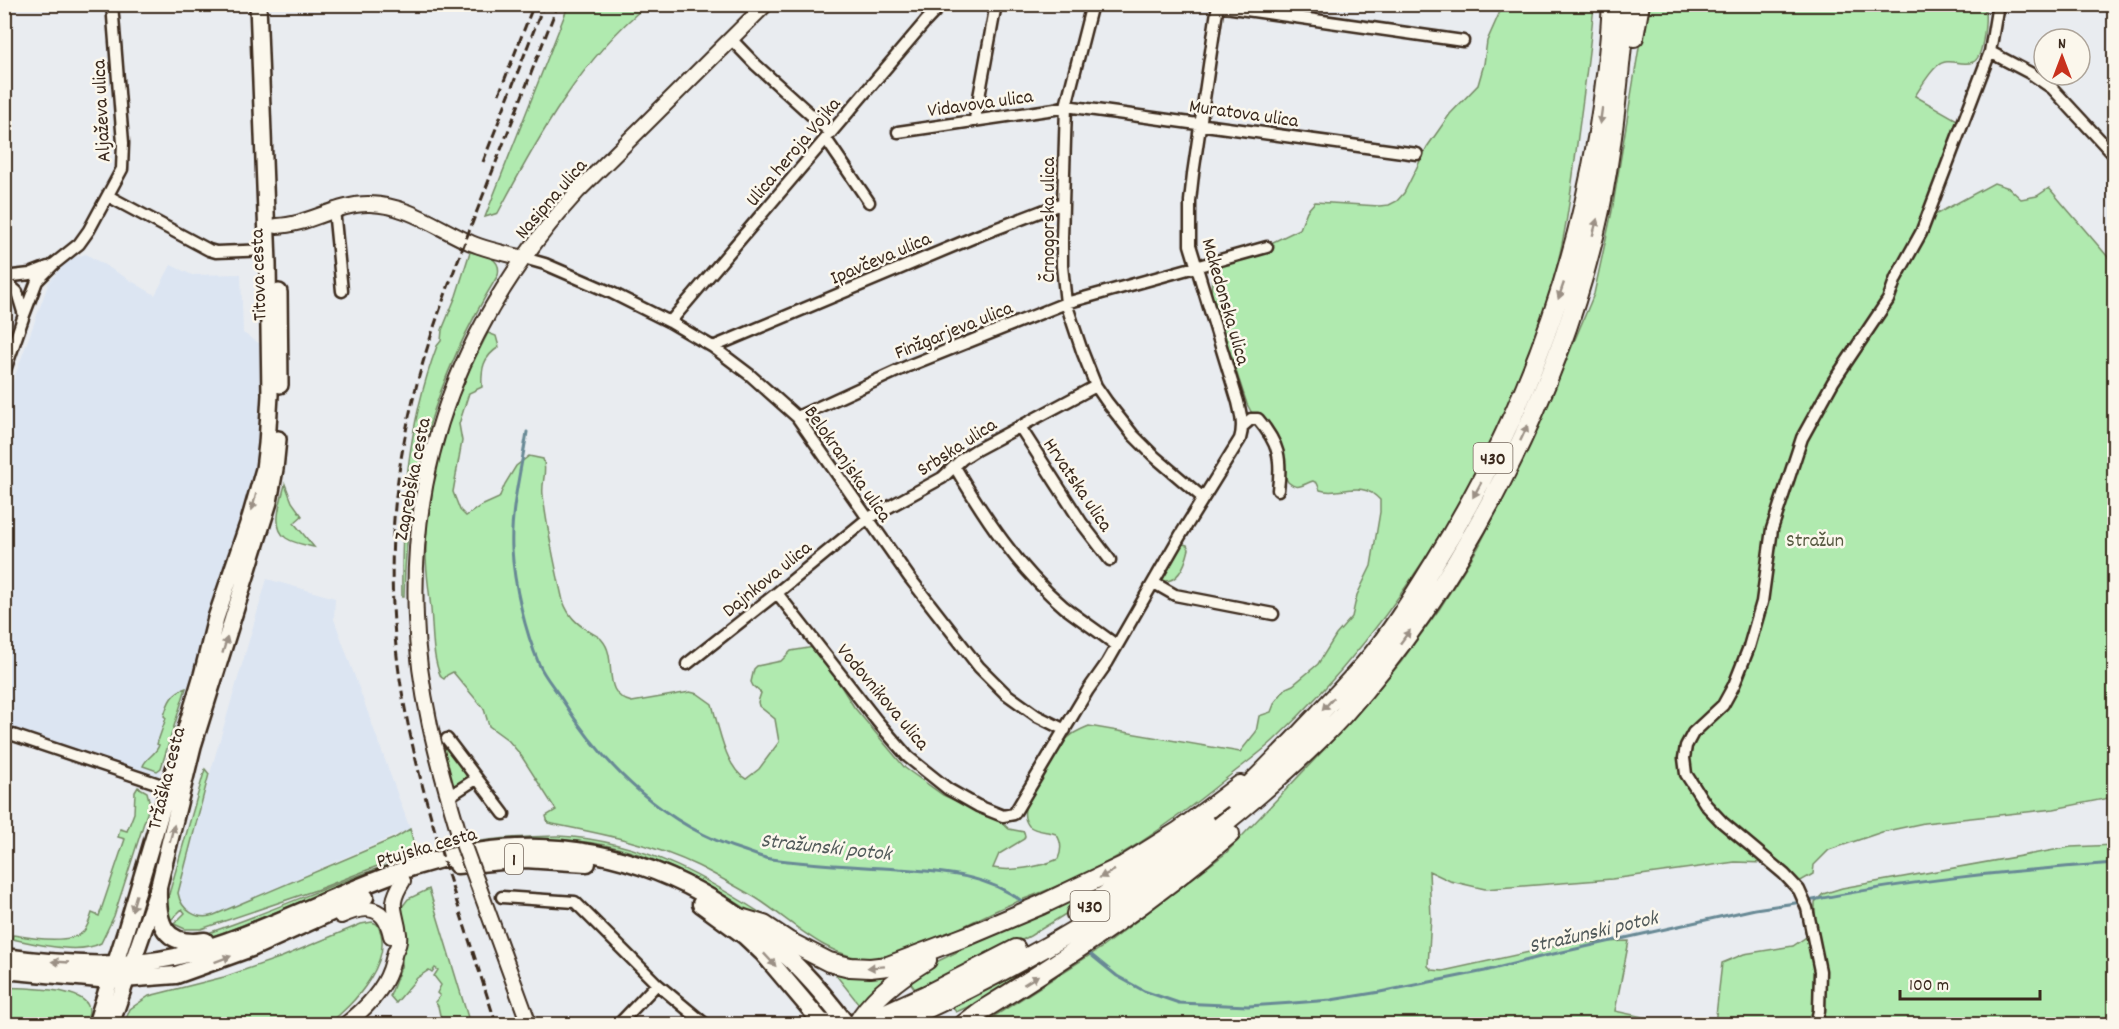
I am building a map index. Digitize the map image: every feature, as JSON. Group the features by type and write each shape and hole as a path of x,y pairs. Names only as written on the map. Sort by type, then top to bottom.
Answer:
{"highway":[{"path":"1618,93 1630,61 1640,4"},
{"name":"430","path":"885,1021 1080,912 1148,867 1220,812 1342,716 1431,603 1503,479 1555,361 1580,284 1599,213 1610,158 1618,93 1615,7"},
{"name":"430","path":"1283,763 1380,645 1453,533 1487,471 1540,355 1578,235 1595,157 1615,7"},
{"path":"857,1024 873,1003 914,968 970,935 1084,886 1123,866 1283,763"},
{"path":"964,1024 1096,938 1199,861 1273,793 1283,763"},
{"path":"744,919 764,925 788,941 822,958 850,967 888,966 949,941 970,935"},
{"path":"951,1024 981,1011"}],"main road":[{"name":"Titova cesta","path":"250,539 264,470 270,395 258,4"},
{"name":"Titova cesta","path":"250,539 268,502 275,469 278,430 281,337 268,4"},
{"name":"Tržaška cesta","path":"96,1024 202,675 216,618 250,539"},
{"name":"Tržaška cesta","path":"111,1024 158,889 192,746 250,539"},
{"name":"Ptujska cesta","path":"115,963 174,957 229,940 412,867 476,851 509,848 566,849 620,859 687,884 744,919 788,958 846,1024"},
{"name":"Ptujska cesta","path":"128,979 160,977 190,971 228,958 403,881 453,866 501,860 568,860 619,870 654,882 697,902 745,936 777,968 824,1024"},
{"path":"158,889 157,911 160,921 172,937 190,944 218,939 229,940"},
{"name":"1","path":"4,957 57,962 115,963"},
{"name":"1","path":"4,970 110,980 128,979"}],"street":[{"name":"Aljaževa ulica","path":"4,373 37,281 79,244 90,230 122,169 112,4"},
{"name":"Nasipna ulica","path":"277,226 304,221 334,209 358,204 396,207 411,212 471,243 524,258 578,191 766,4"},
{"name":"Ulica heroja Vojka","path":"670,322 942,4"},
{"path":"975,119 996,4"},
{"name":"Črnogorska ulica","path":"1092,4 1066,106 1062,266 1066,303 1096,386 1119,418 1148,450 1203,498"},
{"path":"1816,1024 1819,1011 1820,971 1807,908 1799,890 1706,805 1686,774 1684,758 1686,746 1693,733 1723,705 1734,685 1749,647 1762,602 1772,529 1802,438 1833,382 1888,300 1896,278 1921,233 1990,52 1998,4"},
{"path":"1218,5 1463,41"},
{"name":"Makedonska ulica","path":"1218,5 1190,201 1190,244 1238,402 1243,426"},
{"path":"731,39 828,136 868,202"},
{"path":"1990,52 2030,73 2052,88 2115,155"},
{"name":"Vidavova ulica","path":"898,132 975,119 1054,110 1066,106"},
{"name":"Muratova ulica","path":"1066,106 1417,154"},
{"path":"108,196 209,250 216,252 267,250"},
{"name":"Ipavčeva ulica","path":"713,347 982,234 1063,203"},
{"path":"334,209 342,291"},
{"name":"Finžgarjeva ulica","path":"797,417 908,366 1066,303 1195,265 1267,247"},
{"name":"Belokranjska ulica","path":"524,258 544,264 612,293 670,322 713,347 750,375 797,417 909,577 985,674 1005,693 1044,720 1065,730"},
{"name":"Zagrebška cesta","path":"524,258 490,310 460,368 435,439 421,508 415,580 418,640 433,742 458,830 529,1024"},
{"name":"Aljaževa ulica","path":"4,279 30,274 54,264"},
{"path":"4,279 17,292 24,315"},
{"name":"Srbska ulica","path":"867,519 942,478 962,459 976,450 1096,386"},
{"path":"1065,730 1240,438 1243,426 1251,419 1258,419 1276,444 1280,461 1278,490"},
{"name":"Hrvatska ulica","path":"1020,427 1081,522 1110,560"},
{"path":"955,467 980,509 1011,552 1064,607 1116,645"},
{"name":"Dajnkova ulica","path":"687,664 867,519"},
{"path":"1154,583 1175,595 1273,614"},
{"name":"Vodovnikova ulica","path":"777,593 883,729 908,757 948,789 978,806 1003,816 1011,816 1017,811 1065,730"},
{"name":"Tržaška cesta","path":"4,732 168,787"},
{"name":"Ptujska cesta","path":"447,739 504,814"},
{"path":"448,797 476,779"},
{"name":"Ptujska cesta","path":"395,953 399,944 399,934 393,903 395,893 403,881"},
{"path":"502,897 575,902 657,984 705,1024"},
{"name":"Ptujska cesta","path":"311,922 326,923 362,909 375,911 384,916 388,922 395,953"},
{"path":"346,1024 378,994 390,971 395,953"},
{"path":"619,1024 657,984"}],"shaded area":[{"path":"86,254 155,295 171,265 192,275 241,274 243,333 265,347 260,455 248,505 159,776 5,725 5,403 49,282 69,259"},
{"path":"267,579 335,598 334,619 410,829 214,915 198,917 183,906 178,893"}],"green space":[{"path":"569,4 647,5 623,26 581,75 562,101 528,157 498,213 485,217"},
{"path":"1503,5 1594,5 1570,196 1553,281 1506,408 1476,470 1443,529 1406,587 1365,641 1321,693 1268,746 1167,825 1115,858 905,952 871,959 839,953 825,946 756,898 680,858 624,840 548,823 546,816 556,810 520,754 508,740 489,726 484,709 453,672 444,679 441,677 434,652 426,554 431,490 453,409 488,333 496,336 499,347 486,359 482,387 469,393 459,424 462,441 453,492 460,510 466,516 499,498 516,466 529,456 543,459 545,508 563,601 574,619 601,639 607,648 612,684 622,698 632,702 690,692 698,694 712,704 728,756 739,774 746,779 759,769 779,742 775,719 759,706 761,693 751,682 754,669 757,666 781,661 791,651 814,647 854,707 905,768 943,795 1000,821 1009,829 1024,832 1024,839 999,854 993,868 1017,869 1051,862 1058,859 1060,852 1058,837 1056,834 1029,826 1025,818 1025,809 1044,772 1071,735 1089,726 1240,752 1256,732 1259,716 1271,712 1275,702 1286,688 1318,664 1336,635 1352,617 1357,595 1371,566 1380,500 1365,490 1327,492 1320,490 1317,483 1313,481 1298,486 1288,482 1247,404 1211,295 1212,276 1216,266 1244,256 1300,229 1307,211 1315,202 1379,206 1397,201 1404,193 1427,147 1450,114 1478,85 1487,41"},
{"name":"Stražun","path":"1646,5 1984,5 1984,36 1977,59 1968,63 1941,63 1915,96 1959,121 1933,216 1994,183 2009,188 2021,199 2037,196 2049,188 2114,264 2114,797 2054,809 1924,823 1882,832 1829,850 1814,865 1813,874 1799,882 1764,863 1735,862 1612,879 1485,889 1450,881 1429,871 1431,918 1428,966 1432,970 1443,971 1570,943 1629,941 1615,1011 1666,1022 1665,1024 982,1024 1101,948 1226,853 1353,719 1401,662 1440,608 1478,548 1513,479 1539,425 1594,294 1612,211"},
{"path":"470,252 495,261 499,269 498,275 457,352 428,430 411,511 404,597 402,597 405,501 412,438 427,376"},
{"path":"285,484 292,502 302,516 294,523 314,547 299,544 281,533 278,512"},
{"path":"1183,544 1189,549 1181,570 1174,578 1164,581 1162,573 1180,545"},
{"path":"186,688 161,768 157,771 143,766 159,745 157,744 169,702 177,692"},
{"path":"442,742 466,774 465,781 456,786 452,785"},
{"path":"205,769 209,774 178,893 186,909 196,915 214,915 395,838 410,829 416,851 316,890 201,929 185,929 174,924 185,913 182,909 171,920 167,901"},
{"path":"138,787 147,792 150,804 114,916 101,943 70,948 45,946 12,939 13,935 29,938 70,938 84,931 92,913 99,916 125,839 118,837 120,829 127,831 134,813 135,792"},
{"path":"558,836 620,845 676,865 782,927 780,931 716,890 652,859 618,848 583,841 546,840 490,846 363,880 203,939 190,940 178,932 202,935 417,855 490,840"},
{"path":"2114,845 2114,1024 1715,1024 1722,963 1744,954 1793,946 1815,931 1815,902 1823,894 1842,888 2071,847"},
{"path":"1146,861 1030,936 911,996 915,989 909,981 932,964"},
{"path":"429,889 470,1024 442,1024 435,1002 440,996 437,993 441,985 434,976 438,970 435,968 432,972 429,970 417,978 396,1003 390,996 402,964 402,907 408,899"},
{"path":"1121,911 993,996 956,1012 948,1006"},
{"path":"372,922 377,924 382,937 377,966 360,993 328,1024 124,1024 130,1009 149,996 224,977 282,957 361,924"},
{"path":"828,965 908,965 862,1008"},
{"path":"4,987 54,990 79,997 86,1003 88,1016 84,1024 5,1024"}],"waterway":[{"name":"Stražunski potok","path":"527,432 514,505 512,534 515,578 525,623 544,673 578,723 617,770 663,810 689,827 761,857 803,863 931,871 963,876 994,885 1023,902"},
{"name":"Stražunski potok","path":"1808,901 1922,882 2114,863"},
{"name":"Stražunski potok","path":"1090,954 1117,976 1144,991 1179,1003 1248,1006 1293,1003 1380,992 1485,971 1755,909 1802,902"}],"railway":[{"path":"499,94 534,4"},
{"path":"483,162 544,4"},
{"path":"496,1024 440,846 415,756 398,665 393,609 392,553 399,470 410,410 427,349 459,258 558,4"}]}
